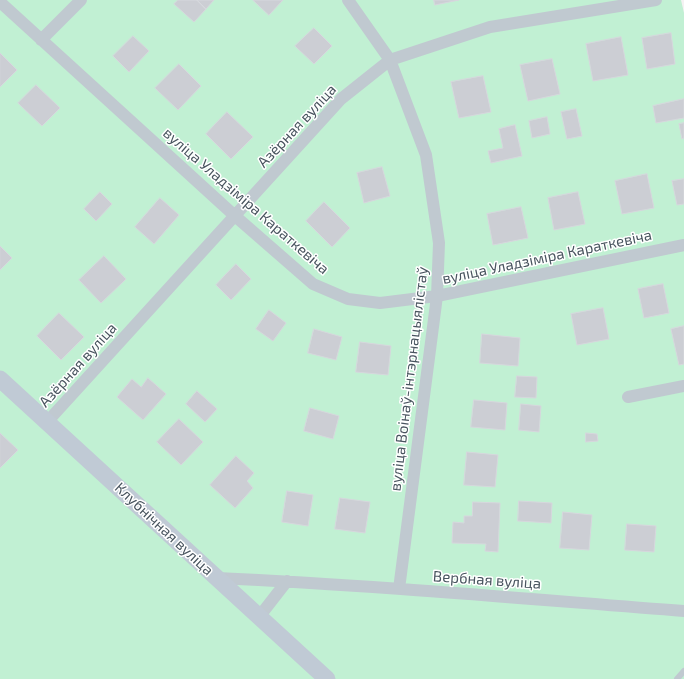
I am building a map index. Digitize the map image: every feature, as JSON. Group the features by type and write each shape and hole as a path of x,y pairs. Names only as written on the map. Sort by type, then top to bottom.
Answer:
{"street":[{"path":"41,40 81,0"},
{"name":"вуліца Воінаў-інтэрнацыялістаў","path":"348,0 390,60 426,155 439,243 437,296 399,589"},
{"name":"Азёрная вуліца","path":"47,422 341,99 390,60 490,27 656,0"},
{"name":"вуліца Уладзіміра Караткевіча","path":"0,2 235,216 313,284 348,299 380,303 437,296 684,245"},
{"name":"Клубнічная вуліца","path":"0,379 327,679"},
{"path":"628,397 684,386"},
{"name":"Вербная вуліца","path":"217,578 287,581 684,611"},
{"path":"259,617 287,581"}],"lane":[{"path":"677,679 684,671"}],"green space":[{"path":"0,0 681,0 684,13 684,679 0,679"}],"building":[{"path":"178,0 197,0 206,9 194,22 174,4"},
{"path":"197,0 214,0 206,9"},
{"path":"253,0 283,0 269,15"},
{"path":"434,0 459,0 435,5"},
{"path":"314,28 332,46 314,64 295,46"},
{"path":"671,33 675,64 647,69 642,38"},
{"path":"133,36 149,51 129,72 113,56"},
{"path":"621,37 628,75 593,81 586,44"},
{"path":"0,53 17,70 0,87"},
{"path":"552,59 560,94 528,101 520,65"},
{"path":"179,64 201,86 178,110 155,88"},
{"path":"483,76 491,112 459,118 451,82"},
{"path":"36,85 60,108 42,126 18,103"},
{"path":"684,99 684,118 656,123 653,106"},
{"path":"576,109 582,136 567,139 561,112"},
{"path":"227,112 253,137 231,159 206,134"},
{"path":"547,117 550,134 532,138 529,121"},
{"path":"684,123 684,138 682,139 679,124"},
{"path":"515,125 522,156 491,163 488,151 503,148 499,129"},
{"path":"382,167 390,196 364,203 357,173"},
{"path":"647,174 654,208 622,214 615,181"},
{"path":"684,179 684,204 677,205 672,181"},
{"path":"100,192 112,204 96,221 84,209"},
{"path":"578,192 585,224 554,230 548,198"},
{"path":"160,198 179,215 154,244 135,227"},
{"path":"324,202 350,228 332,247 306,221"},
{"path":"521,207 528,238 493,245 487,214"},
{"path":"0,246 12,258 0,270"},
{"path":"104,256 126,279 101,303 79,280"},
{"path":"236,264 251,279 231,300 216,285"},
{"path":"663,284 669,313 644,318 638,289"},
{"path":"603,308 609,339 577,345 571,314"},
{"path":"269,310 286,323 273,341 256,329"},
{"path":"59,313 84,337 61,360 37,336"},
{"path":"684,326 684,364 679,365 671,329"},
{"path":"314,329 342,337 336,360 308,353"},
{"path":"482,334 520,338 518,366 480,363"},
{"path":"360,342 391,346 388,375 356,372"},
{"path":"517,376 537,377 536,398 515,397"},
{"path":"148,378 166,394 143,420 117,397 132,379 141,387"},
{"path":"197,391 217,409 205,422 186,404"},
{"path":"474,400 507,403 505,430 471,427"},
{"path":"521,404 541,406 539,432 519,430"},
{"path":"310,408 339,416 333,439 304,431"},
{"path":"179,419 203,442 181,465 157,442"},
{"path":"0,433 18,450 0,468"},
{"path":"586,433 597,434 598,441 586,442"},
{"path":"467,452 498,455 495,487 464,485"},
{"path":"236,456 254,473 247,481 253,488 235,508 210,485"},
{"path":"287,491 313,495 308,526 282,522"},
{"path":"340,498 370,502 365,533 335,529"},
{"path":"519,501 552,503 551,523 518,521"},
{"path":"473,502 500,503 498,552 485,551 486,544 452,543 453,522 464,523 464,516 472,516"},
{"path":"563,512 592,515 589,550 560,548"},
{"path":"627,524 656,526 654,552 625,550"}]}
